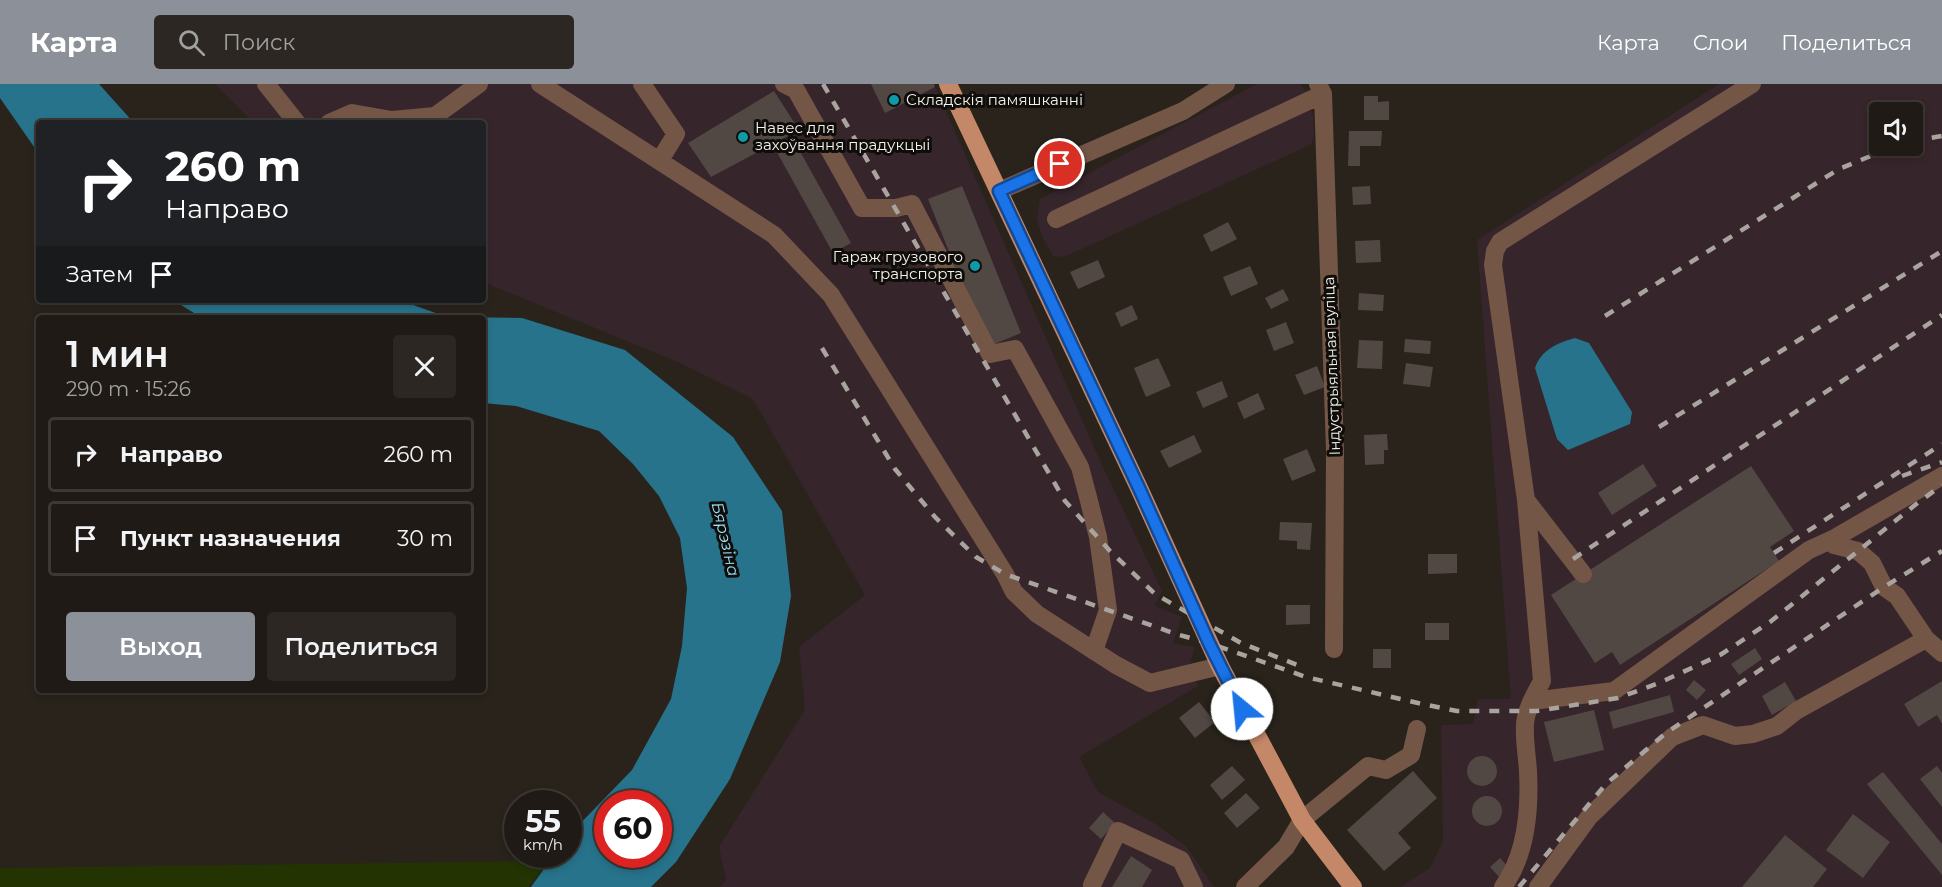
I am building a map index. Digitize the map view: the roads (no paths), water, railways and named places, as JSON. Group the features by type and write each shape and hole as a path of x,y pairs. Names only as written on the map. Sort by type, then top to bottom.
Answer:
{"main road":[{"path":"948,84 1139,488 1220,666 1302,820 1353,887"}],"street":[{"path":"266,84 295,120"},
{"path":"336,120 352,113 392,120 435,116 479,84"},
{"path":"540,84 774,234 831,295 1014,592 1036,615 1150,683 1220,666"},
{"path":"642,84 676,134 660,160"},
{"path":"784,84 796,90 862,208 896,208 912,204 990,354 1015,350 1080,467 1098,537 1108,610 1094,651"},
{"path":"999,191 1183,111 1226,84"},
{"path":"1503,887 1517,866 1523,845 1527,816 1528,775 1525,723 1542,681 1527,500 1493,265 1495,250 1500,242 1752,84"},
{"path":"1056,219 1321,89"},
{"name":"Індустрыяльная вуліца","path":"1321,89 1335,450 1334,649"},
{"path":"1532,701 1614,691 1809,550 1833,539 1942,476"},
{"path":"1527,500 1582,574"},
{"path":"1833,539 1834,545 1858,551 1872,563 1884,586 1897,596 1926,639 1942,653"},
{"path":"1538,887 1589,817 1672,737 1703,725 1735,736 1753,734 1777,726 1806,706 1926,639"},
{"path":"1245,887 1286,847 1302,820 1368,766 1386,770 1411,755 1417,729"},
{"path":"1092,885 1118,831 1181,860 1194,887"}],"water":[{"path":"0,84 99,84 131,120 36,120 36,150 0,98"},
{"path":"178,303 407,303 441,315 197,315"},
{"name":"Бярэзіна","path":"486,318 522,318 625,350 733,437 782,511 791,596 780,662 730,779 672,866 672,790 613,790 632,770 671,699 682,646 687,588 680,538 659,496 633,464 599,431 516,406 486,403"},
{"path":"1575,338 1589,343 1632,412 1630,424 1568,450 1557,439 1535,368 1541,356 1550,348"},
{"path":"594,809 594,868 670,868 651,887 531,887 545,868 582,868 582,822"}],"railway":[{"path":"823,84 1065,501 1110,551 1155,594 1241,643 1300,666"},
{"path":"1923,139 1942,136"},
{"path":"1605,316 1839,169 1871,156"},
{"path":"1659,427 1942,251"},
{"path":"1573,559 1942,315"},
{"path":"822,348 895,469 935,517 976,557 1005,574 1306,677 1457,711 1537,711 1618,698 1659,683 1720,655 1770,622 1942,485"},
{"path":"1774,553 1942,444"},
{"path":"1902,476 1942,462"},
{"path":"1519,887 1606,784 1666,733 1884,587 1942,551"}],"place":[{"name":"Складскія памяшканні","path":"894,100"},
{"name":"Навес для захоўвання прадукцыі","path":"743,137"},
{"name":"Гараж грузового транспорта","path":"975,266"}]}
